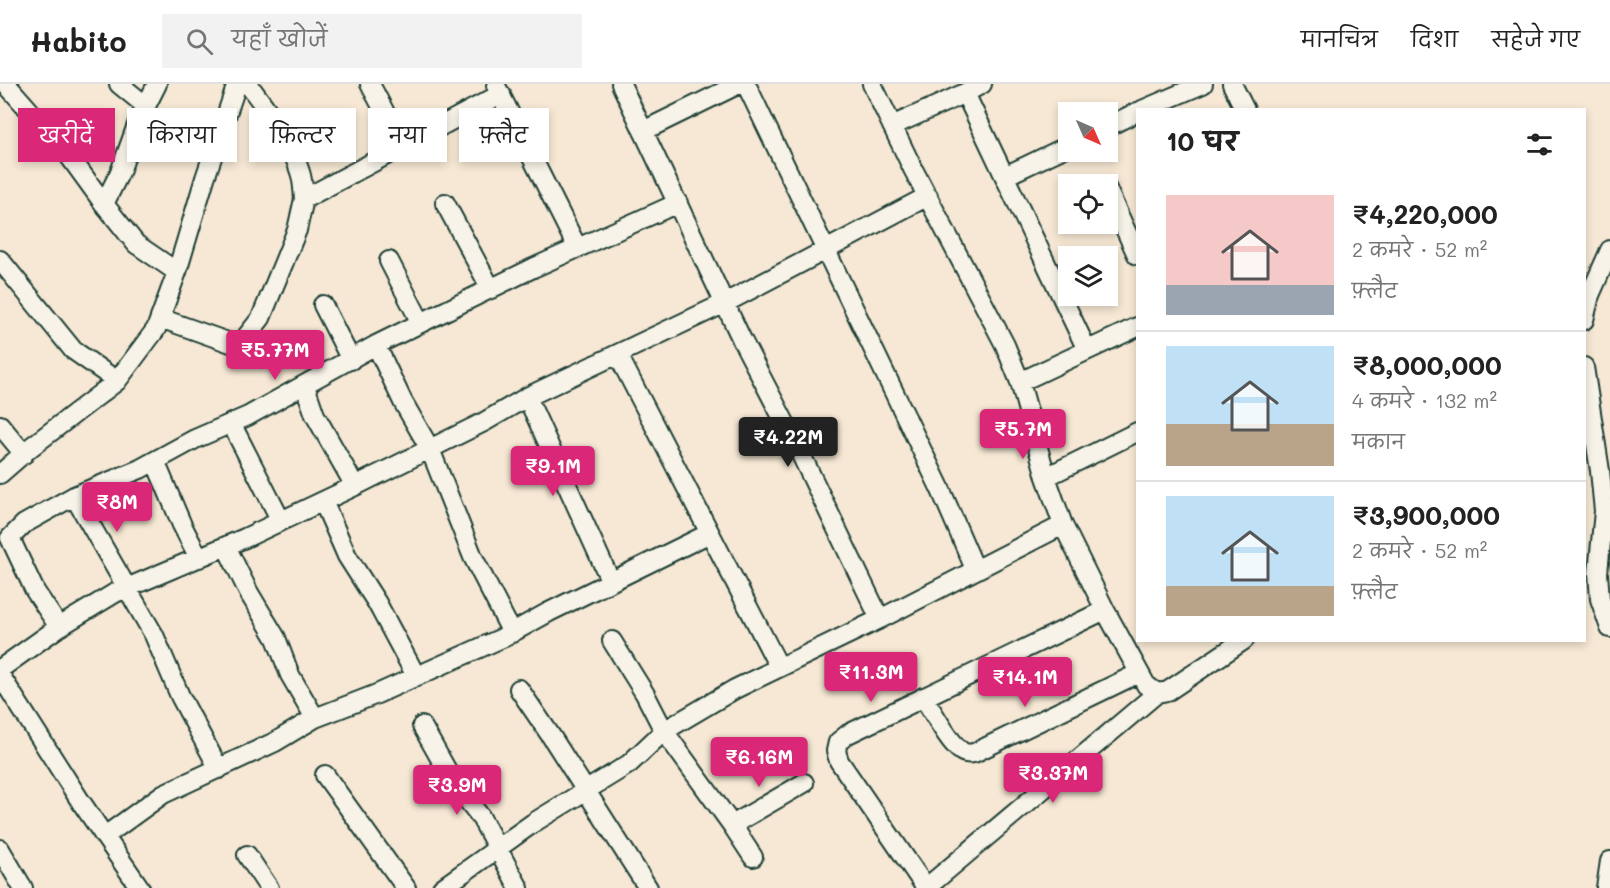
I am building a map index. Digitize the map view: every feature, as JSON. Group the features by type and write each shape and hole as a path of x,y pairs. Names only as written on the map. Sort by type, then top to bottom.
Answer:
{"street":[{"path":"6,84 67,153 136,244 177,272"},
{"path":"119,84 146,106"},
{"path":"104,204 120,172 138,122 157,84"},
{"path":"0,474 117,381 156,329 177,272 205,178 237,84"},
{"path":"160,318 239,346 261,318 297,230 304,200 301,174 292,150 248,84"},
{"path":"369,84 382,108"},
{"path":"621,84 725,303 800,451 880,619"},
{"path":"644,131 739,84"},
{"path":"746,84 940,488 975,569"},
{"path":"872,84 1005,345 1020,382 1046,477 1063,525 1138,673 1146,685 1157,693"},
{"path":"892,126 982,84"},
{"path":"1147,108 1203,84"},
{"path":"1232,84 1244,108"},
{"path":"447,120 498,89 577,247"},
{"path":"965,93 1087,350"},
{"path":"1118,122 1136,112"},
{"path":"1005,176 1058,151"},
{"path":"304,200 375,162"},
{"path":"0,669 59,627 116,593 226,546 355,486 527,397 725,303 928,196"},
{"path":"445,202 491,289"},
{"path":"59,627 35,591 10,538 24,524 74,496 140,469 305,386 376,345 577,247 678,203"},
{"path":"1118,213 1136,253"},
{"path":"1586,312 1590,295 1610,250"},
{"path":"0,261 72,350 117,381"},
{"path":"389,261 421,323"},
{"path":"323,305 351,360"},
{"path":"1020,382 1136,327"},
{"path":"376,345 403,402 430,449 473,557 512,633"},
{"path":"618,355 779,668"},
{"path":"1586,380 1604,511 1598,552 1600,599 1610,628"},
{"path":"305,386 315,415 355,486"},
{"path":"527,397 611,582"},
{"path":"231,423 281,521"},
{"path":"0,425 24,454"},
{"path":"1046,477 1136,432"},
{"path":"155,461 182,525 199,558"},
{"path":"74,496 154,635 180,696 219,769"},
{"path":"323,501 348,556 377,603 416,676"},
{"path":"442,888 533,823 630,764 664,731 735,688 880,619 1063,525"},
{"path":"105,836 163,794 275,742 315,718 377,694 512,633 549,612 710,533"},
{"path":"226,546 249,593 276,638 290,675 315,718"},
{"path":"1105,610 923,697 838,741 836,751 839,761 926,888 1157,693 1168,691 1241,642"},
{"path":"612,641 645,694 664,731 753,857"},
{"path":"923,697 960,751 967,754 974,753 1138,673"},
{"path":"0,675 140,888"},
{"path":"519,689 648,888"},
{"path":"422,726 454,783 480,816 519,888"},
{"path":"325,775 406,888"},
{"path":"732,825 804,783"},
{"path":"0,849 22,888"},
{"path":"247,855 269,888"},
{"path":"1606,888 1610,861"}]}
